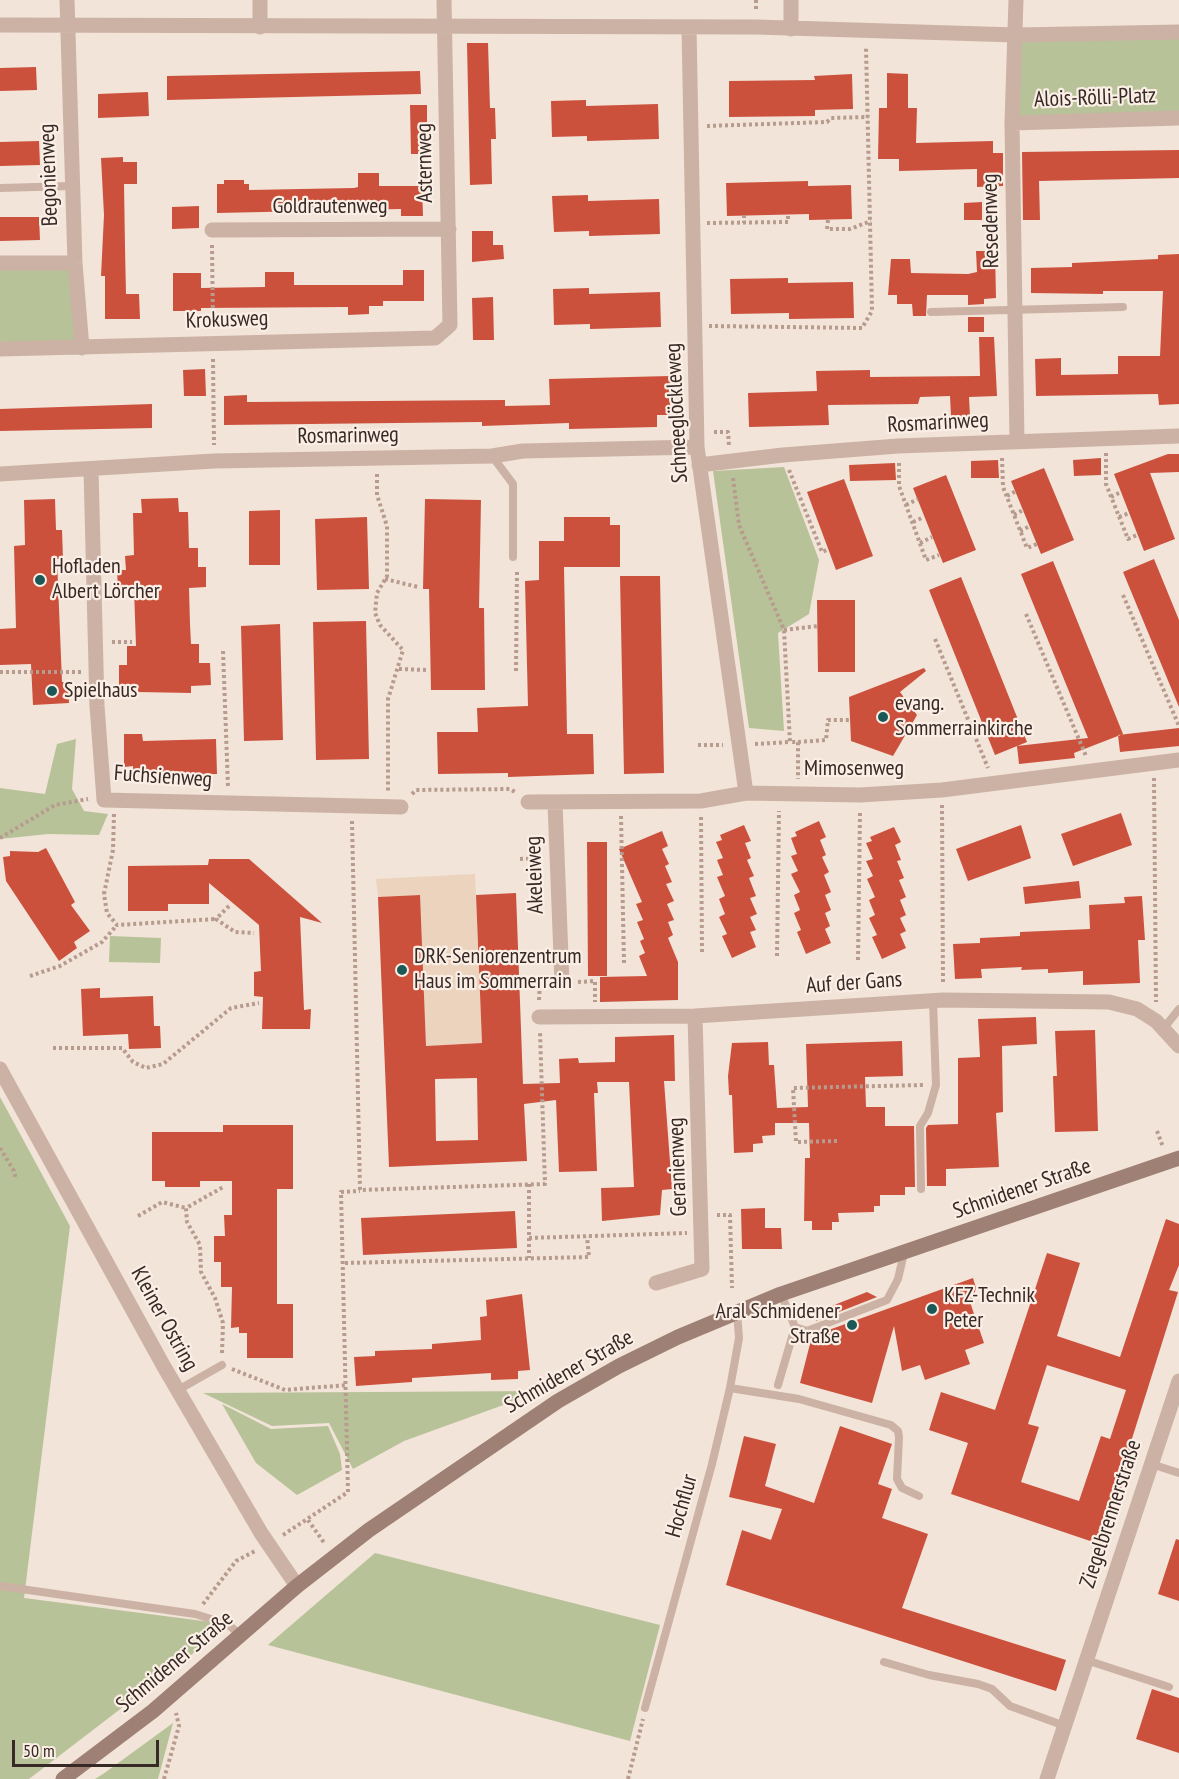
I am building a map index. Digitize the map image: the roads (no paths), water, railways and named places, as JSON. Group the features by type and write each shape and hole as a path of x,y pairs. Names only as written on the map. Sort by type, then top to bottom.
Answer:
{"main road":[{"name":"Schmidener Straße","path":"64,1778 172,1695 334,1556 470,1459 558,1401 619,1366 781,1294 1179,1158"}],"street":[{"name":"Begonienweg","path":"67,0 75,263 82,348"},
{"path":"260,0 260,27"},
{"name":"Asternweg","path":"444,0 450,325"},
{"path":"791,0 791,29"},
{"name":"Resedenweg","path":"1016,0 1012,123 1017,441"},
{"path":"0,25 260,27 444,24 1016,35 1179,32"},
{"name":"Schneeglöckleweg","path":"689,28 697,440 746,793"},
{"name":"Alois-Rölli-Platz","path":"1012,123 1179,118"},
{"name":"Goldrautenweg","path":"212,230 449,229"},
{"path":"0,263 75,263"},
{"name":"Krokusweg","path":"0,349 435,338 450,325"},
{"name":"Rosmarinweg","path":"699,465 783,455 898,446 1179,436"},
{"name":"Rosmarinweg","path":"0,474 214,461 492,456 523,451 697,440"},
{"name":"Fuchsienweg","path":"91,470 97,672 108,800 395,807"},
{"name":"Mimosenweg","path":"528,802 701,801 746,793 797,792 860,795 942,790 1179,760"},
{"name":"Akeleiweg","path":"555,803 562,982"},
{"name":"Auf der Gans","path":"539,1017 695,1016 938,1001 1109,1002 1137,1009 1160,1025 1179,1046"},
{"name":"Geranienweg","path":"656,1283 702,1269 695,1016"},
{"name":"Kleiner Ostring","path":"0,1069 178,1390 268,1544 297,1586"},
{"name":"Ziegelbrennerstraße","path":"1047,1779 1179,1381"}],"lane":[{"path":"0,188 72,186"},
{"path":"931,312 1123,307"},
{"path":"492,456 513,484 513,557"},
{"path":"921,1189 920,1126 928,1113 936,1085 938,1001"},
{"path":"1160,1025 1179,1009"},
{"path":"795,1328 807,1331 887,1300 898,1279 904,1253"},
{"path":"778,1384 795,1328 781,1294"},
{"name":"Hochflur","path":"645,1708 712,1464 730,1388 739,1338 737,1312"},
{"path":"178,1390 222,1365"},
{"path":"730,1388 799,1399 891,1425 898,1431 899,1437 897,1479 902,1488 919,1496"},
{"path":"1152,1464 1179,1473"},
{"path":"0,1586 195,1614 227,1624 242,1636"},
{"path":"1086,1660 1169,1687"},
{"path":"884,1662 929,1675 978,1684 992,1689 1010,1706 1065,1726"}],"place":[{"name":"Hofladen Albert Lörcher","path":"40,580"},
{"name":"Spielhaus","path":"52,691"},
{"name":"evang. Sommerrainkirche","path":"883,717"},
{"name":"DRK-Seniorenzentrum Haus im Sommerrain","path":"402,970"},
{"name":"KFZ-Technik Peter","path":"932,1309"},
{"name":"Aral Schmidener Straße","path":"852,1325"}]}
